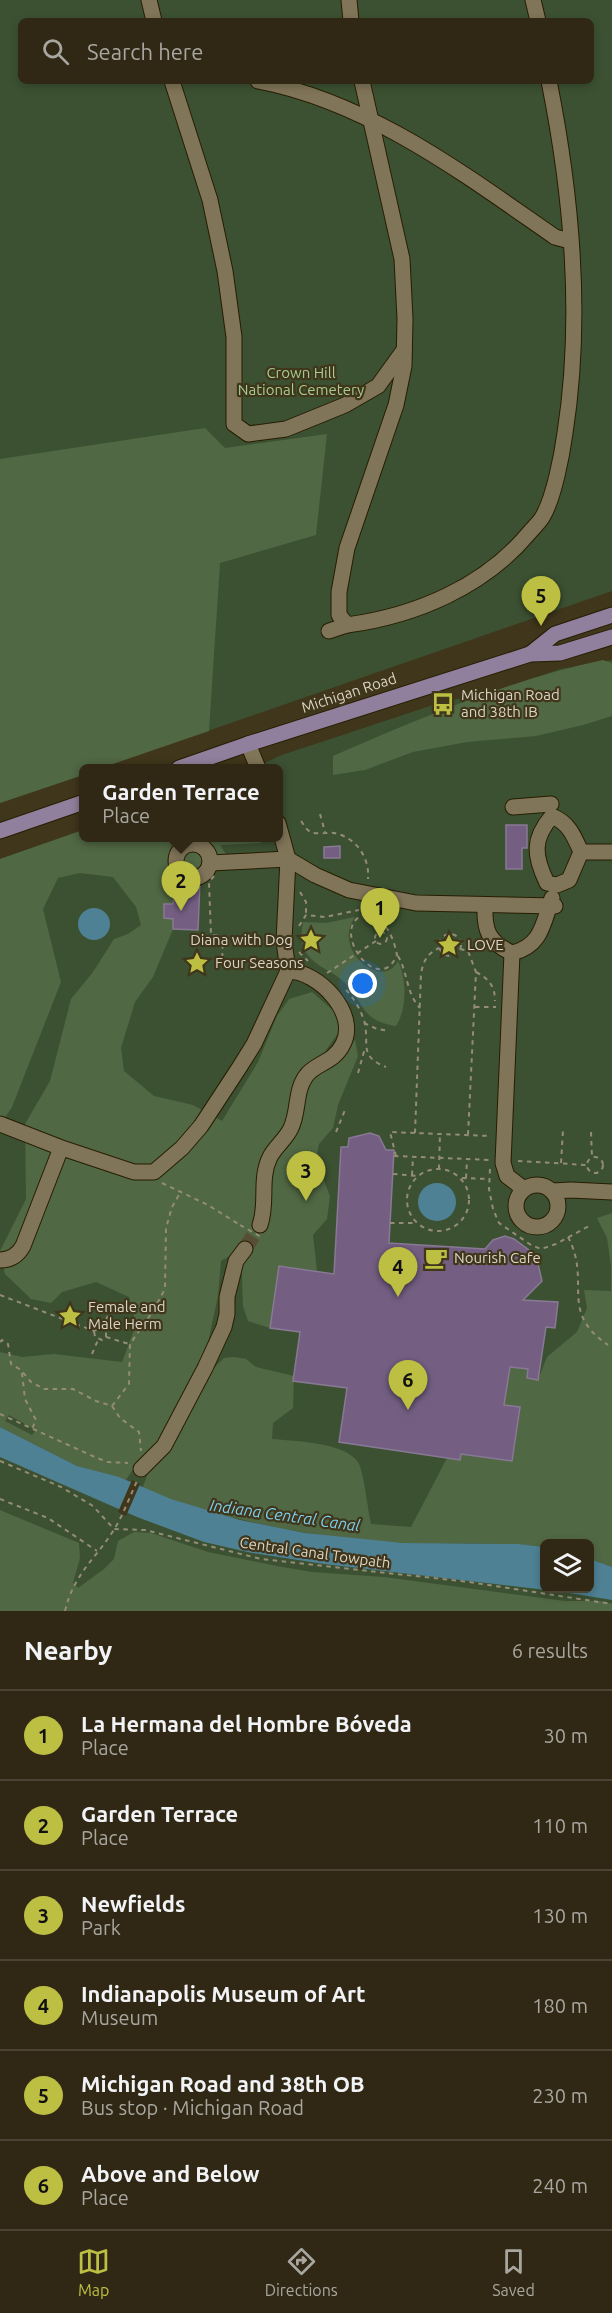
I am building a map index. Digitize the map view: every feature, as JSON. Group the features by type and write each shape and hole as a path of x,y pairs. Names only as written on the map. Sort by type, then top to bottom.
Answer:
{"main road":[{"name":"Michigan Road","path":"530,654 555,634 612,615"},
{"name":"Michigan Road","path":"190,764 530,654 560,653 612,637"},
{"path":"0,831 79,804"}],"lane":[{"path":"149,0 153,18"},
{"path":"349,0 351,18"},
{"path":"533,0 537,18"},
{"path":"173,84 210,200 225,271 234,337 234,424 248,434 286,429 345,405 378,386 404,350"},
{"path":"274,84 290,87 351,110 370,120 465,176 555,237 570,242"},
{"path":"347,625 339,615 339,592 347,548 398,395 404,366 402,260 363,84"},
{"path":"328,631 347,625 380,621 435,602 480,578 515,550 544,516 561,462 572,390 574,319 565,171 550,84"},
{"path":"378,386 389,386 398,395"},
{"path":"248,744 256,764"},
{"path":"513,807 551,804"},
{"path":"552,816 563,820 574,835 580,852 569,880 557,885 547,883 539,867 536,849 542,828 552,816"},
{"path":"0,1124 61,1148 134,1172 154,1172 182,1148 220,1099 254,1044 288,972 284,941 288,859 283,839"},
{"path":"580,852 612,852"},
{"path":"214,868 288,859 315,875 349,890 416,903 552,905"},
{"path":"512,953 529,947 539,938 557,885"},
{"path":"485,905 487,931 492,941 512,953"},
{"path":"512,953 503,1163 507,1176 524,1189"},
{"path":"262,1231 264,1174 270,1156 292,1127 299,1088 307,1073 328,1062 337,1054 344,1043 347,1028 341,1009 326,987 312,977 296,971 288,972"},
{"path":"0,1260 19,1254 61,1148"},
{"path":"553,1191 559,1206 557,1215 547,1226 532,1227 522,1222 516,1209 517,1199 524,1189 531,1185 540,1184 553,1191 612,1192"},
{"path":"140,1473 164,1446 205,1368 224,1327 227,1298 236,1261 245,1249"}],"path":[{"path":"321,814 326,832"},
{"path":"301,821 312,833 326,832 345,836 360,849 368,873 359,910"},
{"path":"214,868 209,882 211,935 223,936 222,964"},
{"path":"287,883 302,893 306,902 306,915 298,928"},
{"path":"306,915 325,917 359,910"},
{"path":"359,910 363,915"},
{"path":"397,956 391,967 382,970 368,965 352,943 352,924 356,918 363,915 375,917 387,933 403,966 413,1000 420,1008"},
{"path":"376,941 375,937 379,932 387,933"},
{"path":"376,941 381,944 384,942 387,939 387,933"},
{"path":"450,934 458,938 460,949 456,954 444,955 439,948 440,939 450,934"},
{"path":"332,977 327,973 376,941"},
{"path":"415,1133 424,961 430,952 439,948"},
{"path":"460,949 468,951 476,972 468,1135"},
{"path":"299,952 312,964"},
{"path":"343,987 354,1001 364,1023 365,1048 358,1073"},
{"path":"474,1007 496,1007"},
{"path":"364,1023 382,1031 389,1031"},
{"path":"365,1048 376,1063 386,1067"},
{"path":"336,1132 345,1110"},
{"path":"561,1163 563,1130"},
{"path":"396,1156 390,1132 490,1136"},
{"path":"591,1132 592,1157"},
{"path":"439,1169 440,1134"},
{"path":"598,1156 603,1162 604,1166 598,1173 588,1169 587,1161 592,1157 598,1156"},
{"path":"412,1175 413,1157"},
{"path":"466,1178 467,1159"},
{"path":"439,1169 460,1178 466,1187 470,1201 459,1224 440,1232 425,1229 417,1223 409,1211 407,1201 410,1187 419,1176 439,1169"},
{"path":"393,1174 419,1176"},
{"path":"460,1178 489,1179"},
{"path":"112,1406 129,1384 130,1344 153,1311 165,1288 166,1228 172,1207 180,1193 193,1197 240,1225 262,1231"},
{"path":"390,1223 417,1223"},
{"path":"568,1237 574,1248 578,1267 580,1313 591,1334 608,1346"},
{"path":"0,1295 94,1331"},
{"path":"106,1337 104,1329 108,1314"},
{"path":"94,1331 101,1327 104,1329"},
{"path":"94,1331 98,1340"},
{"path":"98,1340 106,1337 130,1344"},
{"path":"92,1354 98,1340"},
{"path":"0,1342 8,1344 11,1364 21,1370 31,1382 44,1389 73,1389 96,1401 112,1406 120,1418 139,1432 140,1473 114,1529 69,1592 65,1611"},
{"path":"21,1370 25,1399 36,1420 32,1430"},
{"path":"0,1414 97,1458 108,1462 129,1463 140,1473"},
{"path":"0,1461 61,1487 93,1506 114,1529"},
{"path":"0,1499 48,1518 97,1551"},
{"name":"Central Canal Towpath","path":"114,1529 145,1530 261,1559 469,1582 612,1604"}],"green space":[{"name":"Crown Hill National Cemetery","path":"0,0 612,0 612,591 113,764 79,764 79,776 0,803"},
{"path":"205,428 225,448 327,434 316,535 220,563 209,731 113,764 79,764 79,776 0,803 0,459"},
{"path":"603,660 612,663 612,716 536,736 467,742 413,752 365,770 333,775 333,756 432,714 499,689"},
{"path":"612,660 612,1611 0,1611 0,859 79,831 79,842 283,842 283,764 262,764 279,756 439,703 501,689 560,669"},
{"path":"79,831 79,842 261,842 220,845 227,856 178,881 178,898 174,897 173,904 164,904 164,918 173,919 173,929 153,977 135,1002 121,1048 124,1071 154,1096 193,1105 222,1121 258,1062 277,1016 289,999 312,992 337,1014 339,1032 326,1050 325,1065 345,1052 355,1040 358,1056 338,1105 333,1128 319,1144 316,1160 330,1196 327,1219 313,1235 317,1271 279,1266 270,1328 248,1321 243,1306 241,1249 221,1261 218,1296 205,1356 213,1369 224,1358 234,1357 246,1359 256,1367 294,1376 293,1408 273,1423 272,1439 319,1444 344,1451 353,1457 361,1469 371,1524 411,1527 447,1458 461,1454 512,1461 520,1407 504,1405 510,1367 528,1369 527,1378 538,1380 547,1357 577,1332 587,1308 584,1290 611,1291 611,1266 607,1238 597,1218 612,1213 612,1567 594,1560 594,1539 540,1539 540,1547 509,1544 422,1544 337,1537 238,1519 142,1489 149,1471 134,1468 126,1480 77,1466 0,1427 0,1352 22,1357 54,1354 122,1362 136,1325 129,1297 96,1282 62,1292 51,1303 31,1299 5,1274 0,1251 26,1199 25,1124 50,1081 71,999 93,972 114,939 128,934 141,925 136,907 113,877 80,873 58,878 43,909 61,982 12,1107 0,1125 0,859","holes":["9,1415 36,1430 32,1435 5,1421"]},
{"path":"355,917 349,929 349,942 361,963 381,972 391,969 398,961 401,968 404,1003 396,1026 385,1024 370,1015 344,982 315,962 303,946 303,922 326,923"},
{"path":"0,1510 79,1543 80,1558 73,1583 78,1588 114,1559 118,1541 134,1532 151,1533 208,1552 312,1572 384,1577 565,1601 601,1601 612,1604 612,1611 0,1611"}],"water":[{"path":"94,908 106,912 110,924 106,936 94,940 82,936 78,924 82,912"},
{"path":"437,1183 450,1189 456,1202 450,1215 437,1221 424,1215 418,1202 424,1189"},
{"path":"0,1427 77,1466 119,1477 171,1499 240,1520 305,1533 403,1543 518,1544 540,1547 540,1589 324,1564 252,1553 204,1542 137,1517 0,1457"},
{"path":"594,1560 612,1567 612,1600 569,1593 594,1593"}],"pier":[{"path":"132,1480 140,1484 126,1516 118,1512"}],"building":[{"path":"506,825 527,825 527,848 522,848 522,869 506,869"},
{"path":"340,846 340,858 324,858 324,847"},
{"path":"178,881 200,882 198,930 173,929 173,919 164,918 164,904 173,904 174,897 178,898"},
{"path":"370,1133 379,1136 386,1150 394,1150 389,1243 485,1249 493,1240 505,1236 514,1239 533,1253 542,1281 523,1300 558,1302 555,1328 546,1327 538,1380 527,1378 528,1369 510,1367 504,1405 520,1407 512,1461 461,1454 460,1460 339,1442 347,1388 293,1381 300,1332 270,1328 279,1266 334,1274 341,1147 348,1147 349,1138"}],"tunnel":[{"path":"245,1249 260,1225"}],"place":[{"name":"Michigan Road and 38th OB","path":"541,626"},
{"name":"Michigan Road and 38th IB","path":"443,704"},
{"name":"Garden Terrace","path":"181,911"},
{"name":"La Hermana del Hombre Bóveda","path":"380,938"},
{"name":"Diana with Dog","path":"311,940"},
{"name":"LOVE","path":"449,945"},
{"name":"Four Seasons","path":"197,963"},
{"name":"Newfields","path":"306,1201"},
{"name":"Nourish Cafe","path":"436,1258"},
{"name":"Indianapolis Museum of Art","path":"398,1297"},
{"name":"Female and Male Herm","path":"70,1316"},
{"name":"Above and Below","path":"408,1410"}],"water label":[{"name":"Indiana Central Canal","path":"285,1515"}]}
